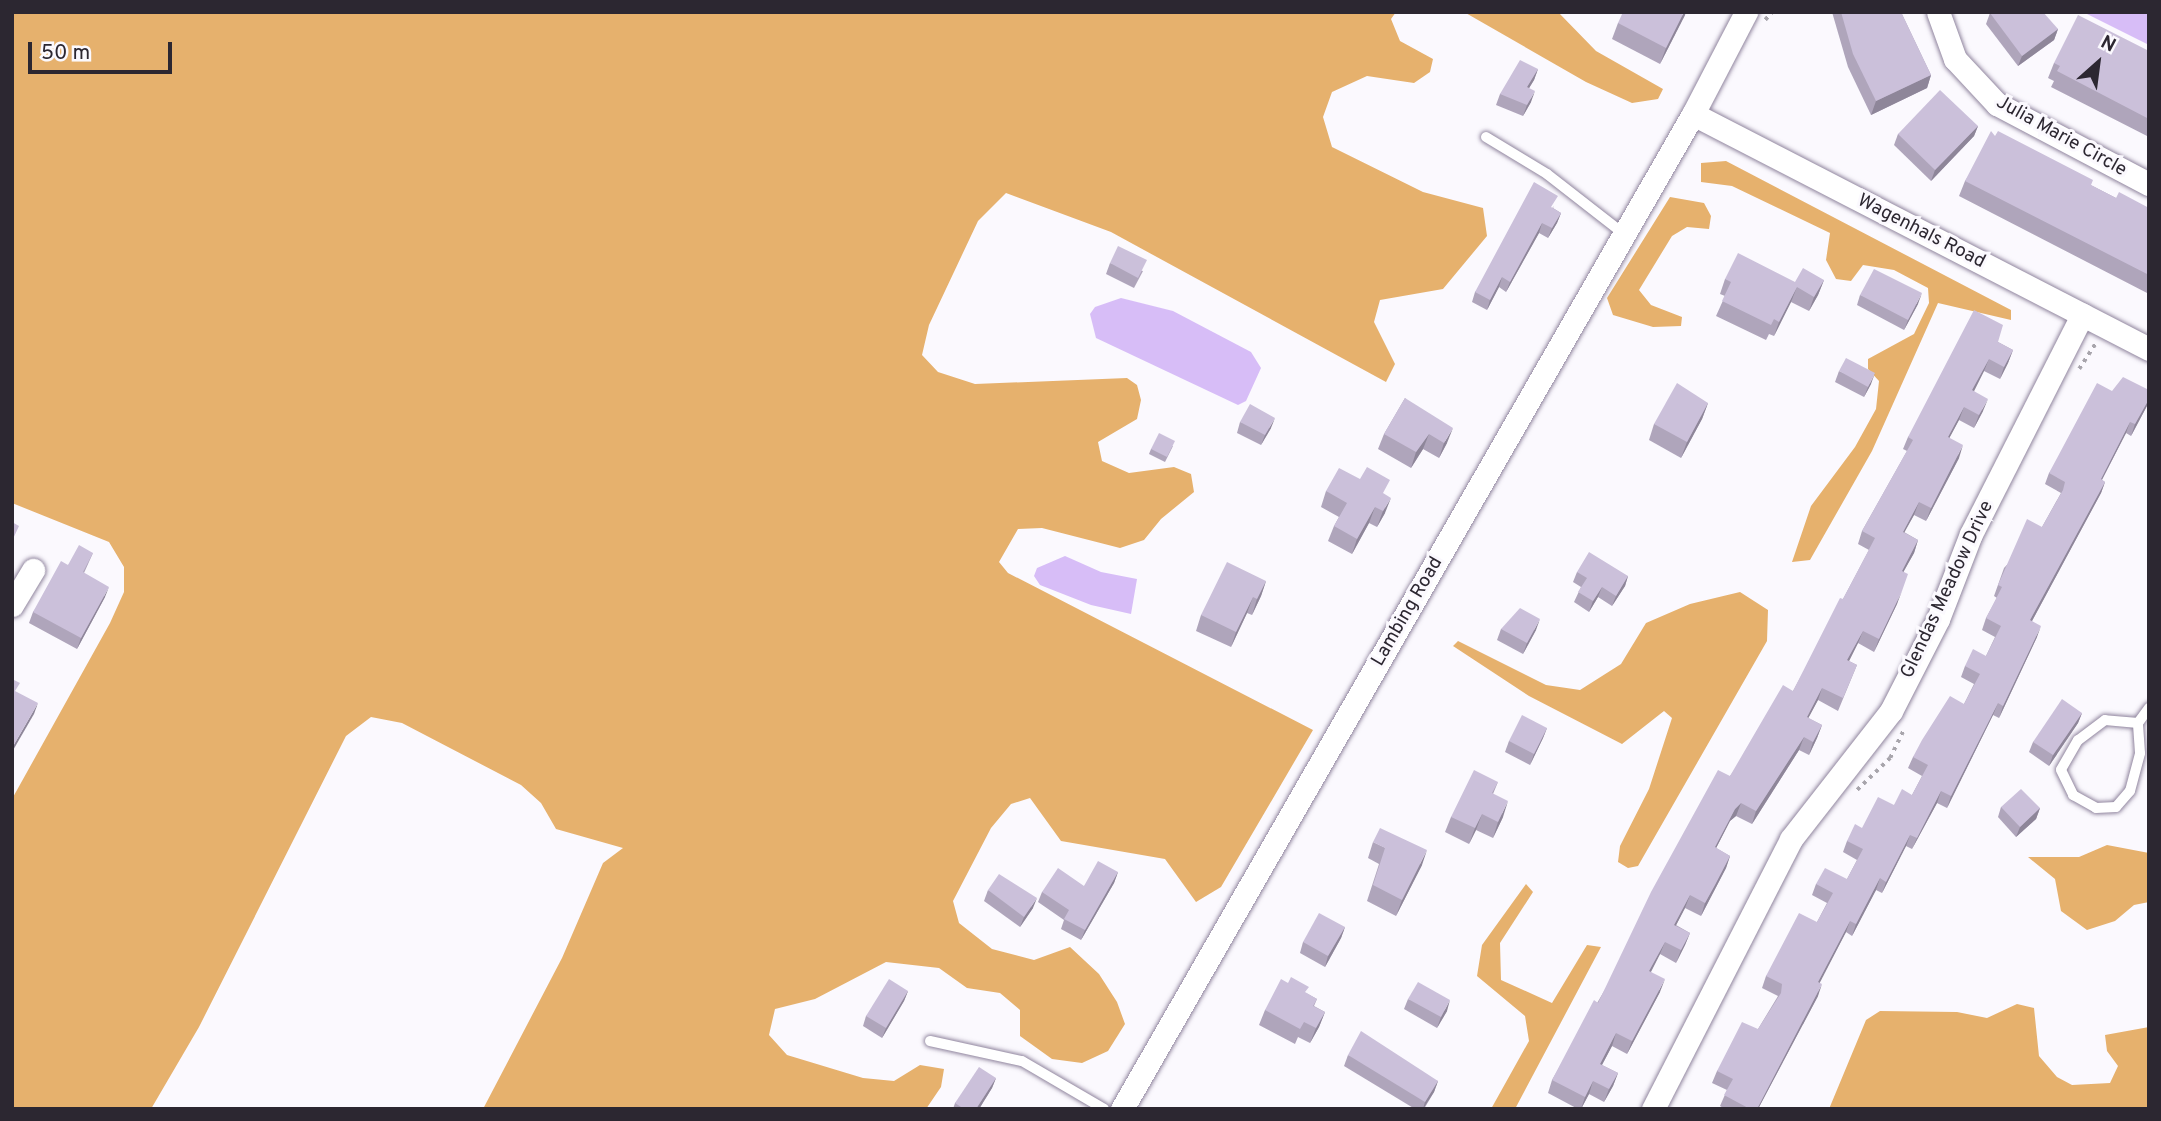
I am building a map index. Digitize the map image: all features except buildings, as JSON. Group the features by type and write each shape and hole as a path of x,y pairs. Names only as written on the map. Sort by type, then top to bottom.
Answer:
{"street":[{"name":"Lambing Road","path":"1122,1109 1693,114 1746,12"},
{"name":"Julia Marie Circle","path":"1938,12 1955,59 1997,104 2149,184"},
{"name":"Wagenhals Road","path":"1693,114 2149,349"},
{"name":"Glendas Meadow Drive","path":"1653,1109 1791,839 1891,711 1938,619 1970,534 2082,315"},
{"path":"12,605 33,570"}],"lane":[{"path":"1486,137 1547,174 1624,234"},
{"path":"2138,723 2105,720 2078,740 2062,770 2073,795 2095,808 2116,807 2130,791 2140,753 2138,723 2149,708"},
{"path":"930,1041 1022,1061 1104,1109"}],"shaded area":[{"path":"12,12 1396,12 1391,19 1400,41 1433,59 1430,72 1414,83 1367,76 1332,92 1323,117 1332,147 1423,192 1483,208 1487,236 1443,289 1380,300 1374,322 1395,364 1386,382 1111,232 1006,193 978,221 929,325 922,355 938,372 975,384 1127,378 1137,385 1141,400 1137,419 1098,442 1102,461 1129,473 1174,467 1191,474 1194,492 1161,519 1144,540 1120,548 1042,528 1018,529 999,562 1008,573 1313,730 1221,887 1196,902 1165,859 1061,841 1030,798 1011,804 991,828 953,901 959,923 992,949 1034,960 1070,947 1099,974 1117,1002 1125,1024 1108,1051 1082,1063 1052,1059 1020,1036 1020,1010 1000,993 967,988 939,968 886,962 815,999 775,1009 769,1035 787,1055 863,1078 894,1081 920,1065 944,1069 941,1087 926,1109 483,1109 562,958 603,863 623,848 556,829 541,803 521,785 402,723 371,717 346,736 199,1027 151,1109 12,1109 12,799 110,623 124,592 124,567 109,542 12,503"},
{"path":"1464,12 1558,12 1596,51 1663,89 1658,99 1632,103 1586,82"},
{"path":"2149,12 2149,45 2085,13"},
{"path":"1726,161 2011,310 2011,320 1938,303 1872,451 1810,560 1792,562 1811,506 1855,447 1876,409 1879,381 1868,369 1868,359 1914,334 1929,303 1928,288 1894,270 1863,265 1851,281 1836,279 1826,260 1830,233 1732,186 1701,182 1701,163"},
{"path":"1670,197 1704,203 1711,216 1709,229 1687,227 1672,236 1639,290 1651,305 1682,317 1681,326 1653,327 1613,315 1607,298"},
{"path":"1121,298 1173,311 1251,352 1261,368 1246,401 1238,405 1096,338 1090,314 1095,307"},
{"path":"1065,556 1101,572 1137,579 1131,614 1091,605 1040,585 1034,576 1037,568"},
{"path":"1740,592 1768,610 1767,641 1638,866 1628,868 1618,862 1620,846 1649,789 1672,718 1664,711 1622,744 1529,696 1453,646 1458,641 1546,685 1580,690 1621,664 1646,623 1690,604"},
{"path":"2107,845 2149,853 2149,902 2134,905 2115,921 2087,930 2061,911 2055,879 2028,857 2079,857"},
{"path":"1526,884 1533,892 1500,943 1501,980 1552,1003 1587,945 1601,947 1515,1109 1491,1109 1529,1041 1525,1016 1477,976 1482,945"},
{"path":"2017,1004 2034,1008 2039,1056 2057,1077 2072,1085 2110,1083 2118,1066 2107,1051 2105,1035 2149,1027 2149,1109 1829,1109 1866,1020 1880,1011 1957,1012 1987,1018"}]}
